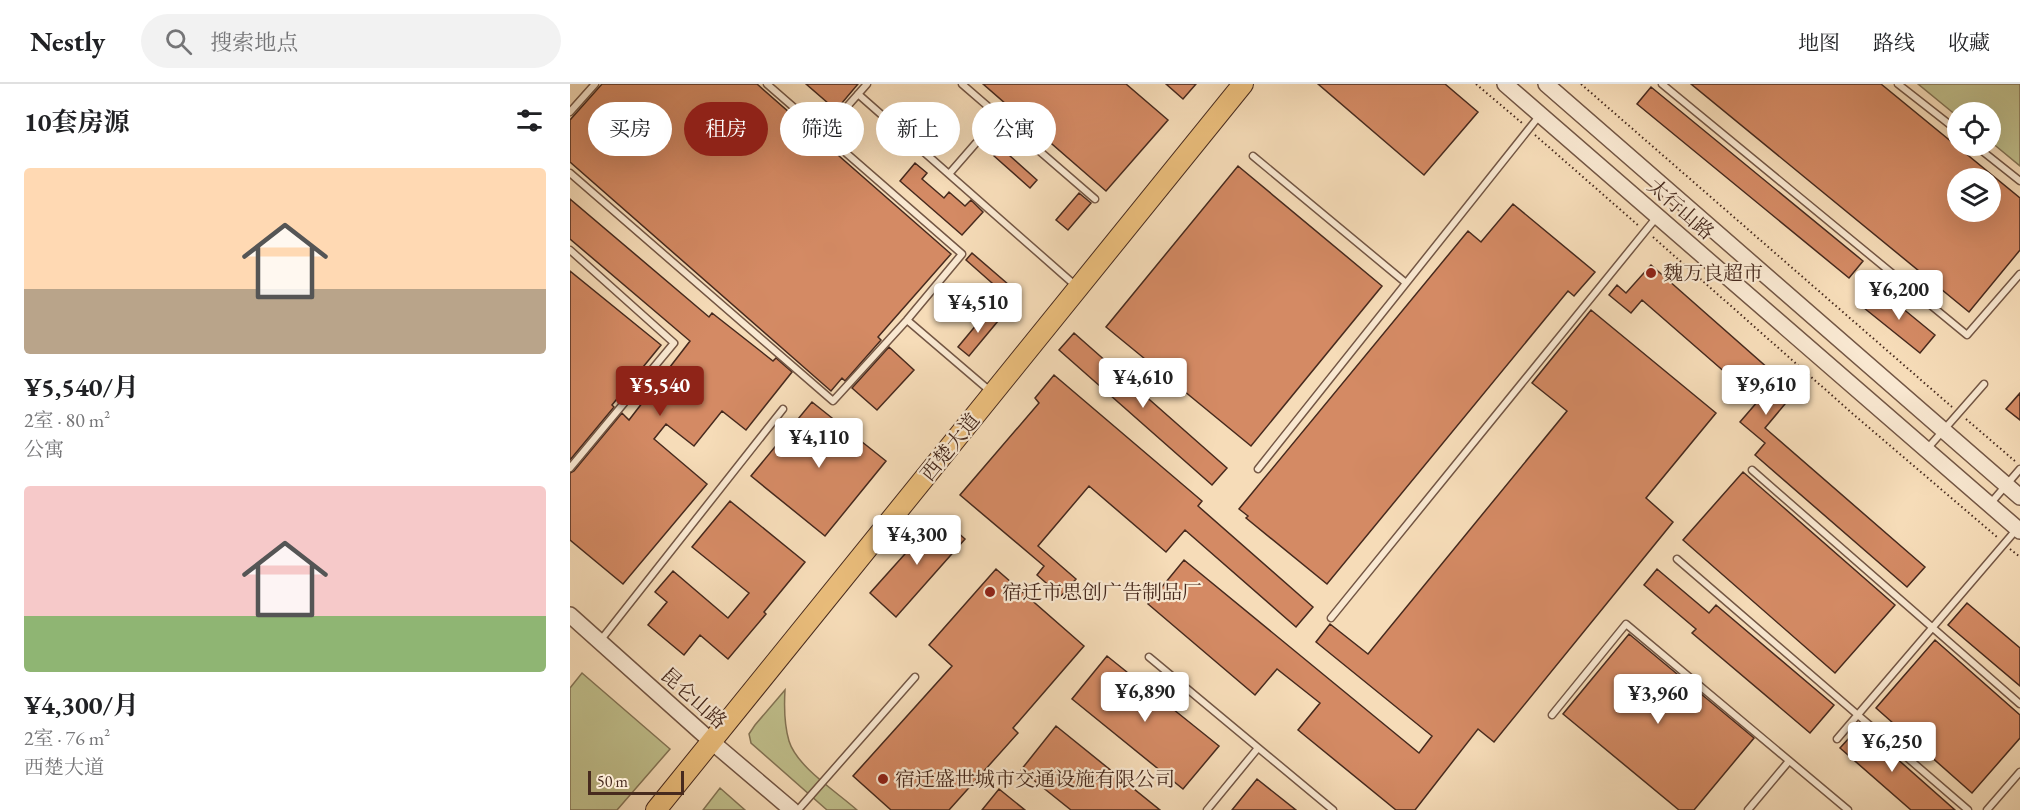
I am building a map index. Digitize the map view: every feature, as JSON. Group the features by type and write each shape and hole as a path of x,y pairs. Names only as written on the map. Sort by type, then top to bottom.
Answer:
{"main road":[{"name":"西楚大道","path":"656,810 1243,84"}],"street":[{"name":"太行山路","path":"1505,84 2019,530"},
{"name":"太行山路","path":"1546,84 2020,497"},
{"name":"昆仑山路","path":"570,615 792,810"}],"lane":[{"path":"570,112 595,84"},
{"path":"570,174 833,401 907,320 962,254 767,84"},
{"path":"851,102 867,84"},
{"path":"963,84 1095,199"},
{"path":"1662,84 1967,335 2020,274"},
{"path":"1898,84 1947,122"},
{"path":"858,94 1078,288"},
{"path":"1258,469 1540,114"},
{"path":"949,174 972,148"},
{"path":"1253,156 1406,283"},
{"path":"1989,156 2020,181"},
{"path":"1331,618 1657,216"},
{"path":"570,468 674,343 571,253"},
{"path":"907,320 993,393"},
{"path":"1926,450 1984,384"},
{"path":"600,642 783,409"},
{"path":"1989,504 2020,468"},
{"path":"1752,470 2020,704"},
{"path":"1837,739 2004,543 2019,530"},
{"path":"1677,559 1968,810"},
{"path":"1552,715 1626,624 1848,810"},
{"path":"1149,657 1333,810"},
{"path":"798,810 915,676"},
{"path":"1207,810 1258,748"},
{"path":"1748,810 1789,761"},
{"path":"1987,810 2017,781 2020,772"}],"path":[{"path":"1476,84 2020,557"},
{"path":"1581,84 2020,468"}],"shaded area":[{"path":"1918,84 2020,84 2020,166 2001,150 2001,102 1947,102 1947,108"},
{"path":"582,673 670,749 617,810 570,810 570,688"},
{"path":"785,690 786,728 793,751 809,770 857,810 827,810 751,743 749,734"},
{"path":"720,788 745,810 703,810"}],"building":[{"path":"602,84 757,84 780,104 780,156 839,156 951,254 878,337 881,340 845,381 842,378 831,391 570,162 570,120"},
{"path":"806,84 858,84 843,102 827,102"},
{"path":"983,84 1126,84 1168,120 1106,191 1056,148 1056,102 1004,102"},
{"path":"1166,84 1196,84 1183,99"},
{"path":"1318,84 1445,84 1478,112 1424,175"},
{"path":"1691,84 1881,84 1947,138 1947,156 1969,156 1983,168 1947,168 1947,222 2001,222 2001,182 2020,198 2020,250 1969,312"},
{"path":"1651,87 1863,261 1849,278 1637,104"},
{"path":"994,156 1010,156 1037,180 1030,188"},
{"path":"915,163 927,173 922,179 944,198 949,192 965,206 971,200 983,212 962,235 900,181"},
{"path":"1238,166 1382,286 1251,446 1106,327"},
{"path":"1079,193 1091,203 1068,230 1056,220"},
{"path":"570,199 709,317 712,313 773,361 776,358 792,372 746,430 722,411 694,446 666,424 654,439 707,484 623,584 570,540 570,473 622,413 629,420 690,341 570,239"},
{"path":"1513,204 1595,272 1574,296 1568,291 1327,584 1246,518 1248,516 1239,509 1468,231 1481,242"},
{"path":"972,253 1016,291 1009,298 966,260"},
{"path":"1651,265 1795,392 1765,428 1925,567 1907,587 1755,455 1765,443 1740,422 1758,401 1642,300 1631,313 1609,295 1617,285 1626,293"},
{"path":"570,271 661,345 570,460"},
{"path":"1879,289 1935,335 1920,353 1864,308"},
{"path":"1591,310 1716,413 1646,498 1673,522 1494,742 1478,729 1415,810 1396,810 1298,730 1320,703 1277,669 1255,695 1148,604 1184,560 1419,753 1432,736 1316,642 1330,624 1368,654 1567,411 1532,383"},
{"path":"987,312 998,321 969,356 958,347"},
{"path":"1074,333 1227,468 1212,485 1059,350"},
{"path":"889,347 914,370 877,410 852,388"},
{"path":"1054,375 1202,501 1198,506 1313,607 1296,627 1185,530 1166,552 1089,486 1038,546 1076,579 1061,596 1037,575 1044,566 960,495 1039,403 1035,398"},
{"path":"2020,393 2020,420 2006,409"},
{"path":"812,402 886,461 825,536 751,476"},
{"path":"1743,472 1895,605 1835,673 1683,540"},
{"path":"730,501 805,562 728,659 700,635 684,655 648,625 667,602 655,592 673,571 728,618 749,593 692,547"},
{"path":"939,516 965,539 896,617 870,593"},
{"path":"996,569 1084,646 1013,728 1018,733 949,810 891,810 853,776 952,666 929,645"},
{"path":"1657,569 1709,613 1716,605 1834,705 1810,733 1692,633 1696,629 1644,585"},
{"path":"1967,603 2020,648 2020,686 1948,625"},
{"path":"1629,634 1754,738 1694,810 1679,810 1563,714"},
{"path":"1935,640 2020,715 2020,738 1972,793 1876,708"},
{"path":"1107,656 1219,746 1183,789 1072,699"},
{"path":"1056,726 1160,810 1071,810 1021,770"},
{"path":"1860,726 1955,810 1911,810 1840,748"},
{"path":"1257,779 1296,810 1232,810"},
{"path":"999,789 1025,810 982,810"}],"place":[{"name":"魏万良超市","path":"1651,273"},
{"name":"宿迁市思创广告制品厂","path":"990,592"},
{"name":"宿迁盛世城市交通设施有限公司","path":"883,779"}]}
